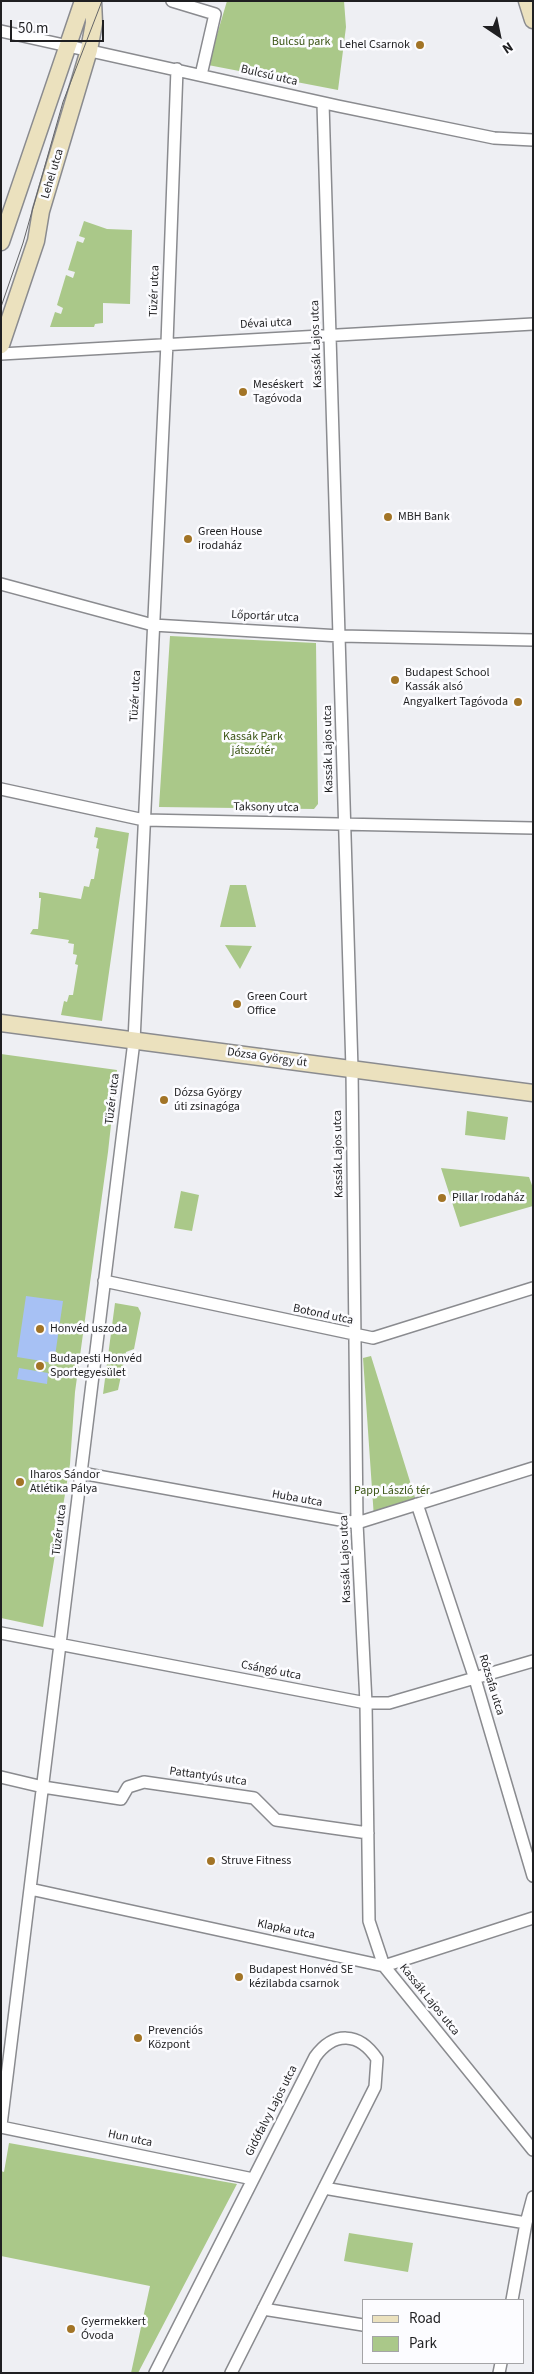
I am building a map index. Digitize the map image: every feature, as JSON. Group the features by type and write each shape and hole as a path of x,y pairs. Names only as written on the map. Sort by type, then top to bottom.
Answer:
{"main road":[{"name":"Lehel utca","path":"1,242 83,1"},
{"name":"Lehel utca","path":"1,345 36,241 42,212 90,50 94,23 93,1"},
{"path":"526,1 533,20"},
{"name":"Dózsa György út","path":"1,1023 533,1093"}],"street":[{"path":"172,1 215,14 200,74"},
{"name":"Bulcsú utca","path":"1,31 323,103 494,138 533,140"},
{"name":"Tüzér utca","path":"1,2126 134,1041 167,343 177,69"},
{"name":"Kassák Lajos utca","path":"323,103 352,1070 357,1523 366,1703 370,1921 384,1966 533,2150"},
{"name":"Dévai utca","path":"1,354 167,343 533,324"},
{"name":"Lőportár utca","path":"1,584 153,625 340,636 532,642"},
{"name":"Taksony utca","path":"1,789 144,820 533,828"},
{"name":"Botond utca","path":"104,1281 354,1336 373,1338 533,1288"},
{"name":"Huba utca","path":"81,1473 357,1523 533,1468"},
{"name":"Rózsafa utca","path":"417,1504 475,1679 533,1876"},
{"name":"Csángó utca","path":"1,1633 366,1703 389,1703 533,1661"},
{"name":"Pattantyús utca","path":"1,1777 43,1787 122,1798 128,1786 144,1782 254,1798 276,1820 368,1833"},
{"name":"Klapka utca","path":"30,1889 384,1966"},
{"path":"384,1966 533,1918"},
{"name":"Gidófalvy Lajos utca","path":"155,2373 315,2057 324,2045 334,2039 347,2038 361,2042 377,2059 375,2087 231,2373"},
{"name":"Hun utca","path":"1,2126 253,2179"},
{"path":"324,2188 526,2223"},
{"path":"512,2299 526,2223 533,2197"},
{"path":"263,2309 362,2325"}],"green space":[{"name":"Bulcsú park","path":"227,1 344,1 346,27 338,90 208,65"},
{"path":"84,221 107,229 132,230 130,304 103,303 103,323 95,324 94,327 50,327 55,312 61,314 63,308 57,305 66,275 73,278 75,272 68,270 77,241 83,243 85,238 79,236"},
{"name":"Kassák Park játszótér","path":"170,636 316,643 318,804 314,809 159,807"},
{"path":"96,827 129,833 102,1021 61,1015 64,1001 67,1002 69,995 73,995 78,965 75,964 77,955 73,954 74,944 68,943 69,940 30,934 33,929 38,929 41,898 39,898 39,892 81,899 84,886 89,887 91,879 94,879 99,849 96,848 98,838 94,837"},
{"path":"230,885 246,885 256,927 220,927"},
{"path":"225,945 252,946 240,969"},
{"name":"Budapesti Honvéd Sportegyesület","path":"1,1054 117,1070 108,1152 75,1392 70,1464 43,1627 1,1618"},
{"path":"467,1111 508,1117 505,1140 465,1135"},
{"path":"441,1168 529,1177 533,1188 533,1206 460,1227"},
{"path":"181,1191 199,1195 192,1231 174,1228"},
{"path":"115,1303 138,1307 141,1313 134,1349 126,1352 118,1390 103,1394"},
{"name":"Papp László tér","path":"371,1356 417,1504 374,1518 363,1358"},
{"path":"9,2143 237,2184 138,2373 131,2373 150,2286 1,2256 1,2171 4,2172"},
{"path":"349,2233 413,2243 408,2272 344,2261"}],"water":[{"name":"Honvéd uszoda","path":"26,1296 63,1301 54,1363 17,1357"},
{"path":"19,1368 48,1373 47,1384 17,1379"}],"tram line":[{"path":"1,307 23,243 63,102 102,1"}],"place":[{"name":"Lehel Csarnok","path":"420,45"},
{"name":"Meséskert Tagóvoda","path":"243,392"},
{"name":"MBH Bank","path":"388,517"},
{"name":"Green House irodaház","path":"188,539"},
{"name":"Budapest School Kassák alsó","path":"395,680"},
{"name":"Angyalkert Tagóvoda","path":"518,702"},
{"name":"Green Court Office","path":"237,1004"},
{"name":"Dózsa György úti zsinagóga","path":"164,1100"},
{"name":"Pillar Irodaház","path":"442,1198"},
{"name":"Honvéd uszoda","path":"40,1329"},
{"name":"Budapesti Honvéd Sportegyesület","path":"40,1366"},
{"name":"Iharos Sándor Atlétika Pálya","path":"20,1482"},
{"name":"Struve Fitness","path":"211,1861"},
{"name":"Budapest Honvéd SE kézilabda csarnok","path":"239,1977"},
{"name":"Prevenciós Központ","path":"138,2038"},
{"name":"Gyermekkert Óvoda","path":"71,2329"}]}
